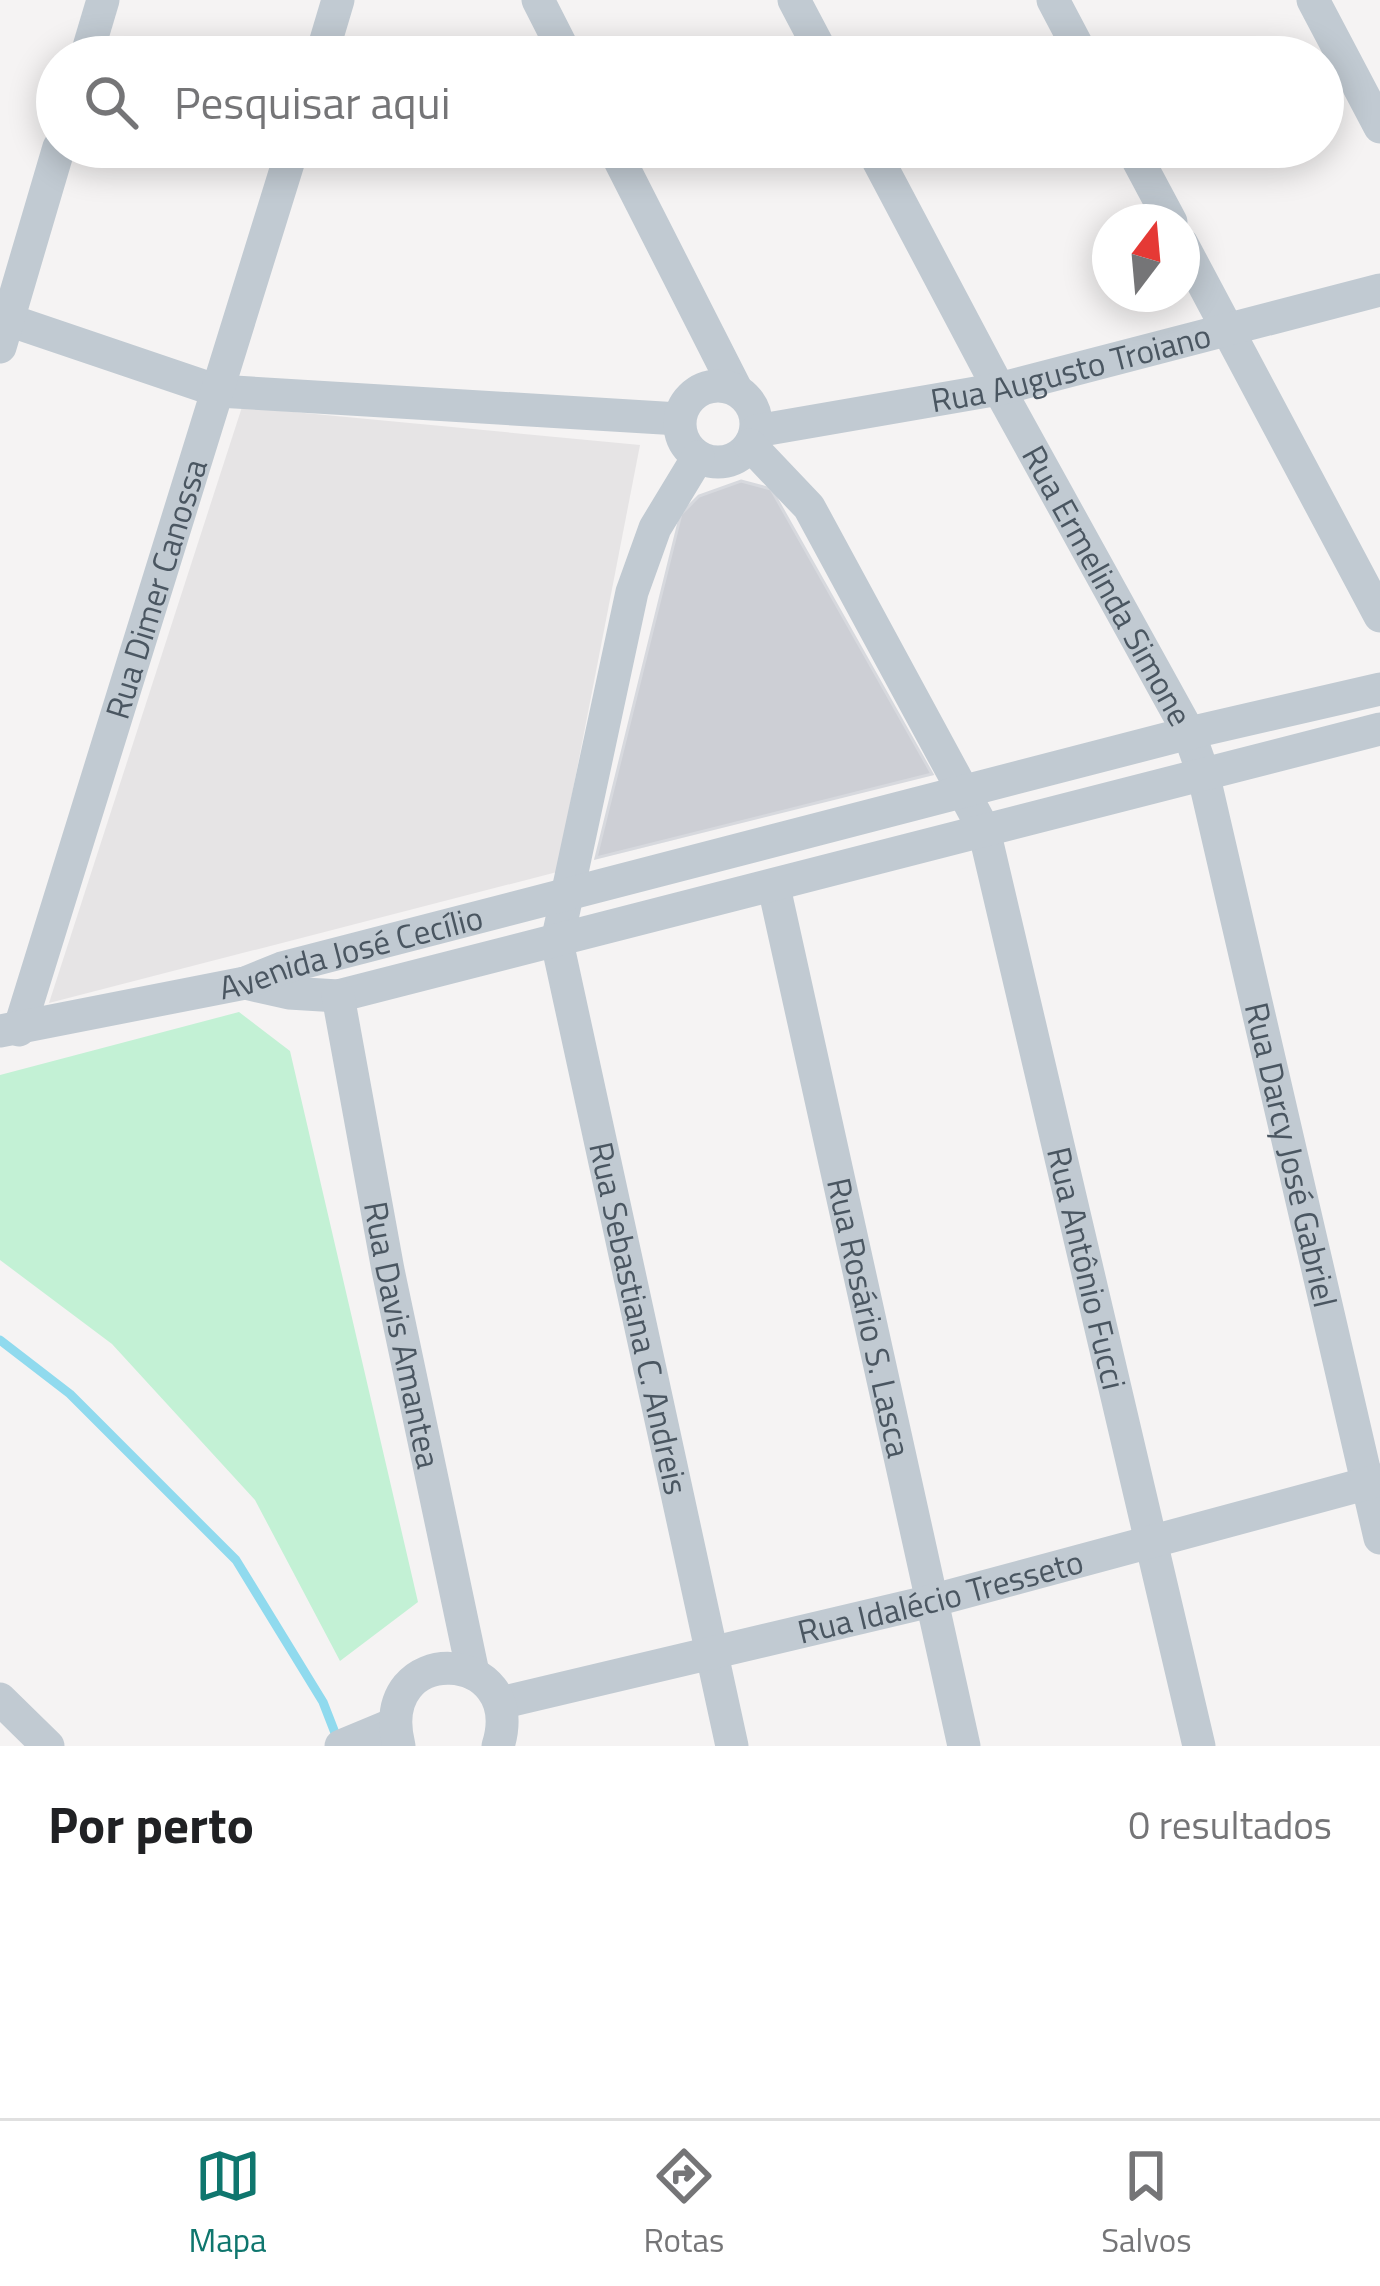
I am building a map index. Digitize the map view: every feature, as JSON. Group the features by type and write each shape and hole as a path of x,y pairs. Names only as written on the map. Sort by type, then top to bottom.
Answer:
{"street":[{"path":"92,36 103,0"},
{"path":"327,36 338,0"},
{"path":"538,0 556,36"},
{"path":"794,0 813,36"},
{"path":"1053,0 1072,36"},
{"path":"1313,0 1332,36"},
{"path":"1344,59 1380,127"},
{"path":"53,168 3,328 207,387 679,418"},
{"name":"Rua Dimer Canossa","path":"10,1030 207,387 285,168"},
{"path":"624,168 736,389 756,414 753,438 740,456 727,461 698,457 680,434 679,418 690,397 700,389 736,389"},
{"name":"Rua Ermelinda Simone","path":"882,168 998,389 1190,733 1203,773"},
{"path":"1142,168 1161,204"},
{"path":"1200,278 1380,616"},
{"name":"Rua Augusto Troiano","path":"753,438 998,389 1380,290"},
{"name":"Rua Antônio Fucci","path":"753,438 809,506 984,830 1199,1746"},
{"name":"Rua Sebastiana C. Andreis","path":"698,457 655,528 632,592 557,942 732,1746"},
{"name":"Avenida José Cecílio","path":"245,983 282,968 570,890 1380,688"},
{"name":"Avenida José Cecílio","path":"245,983 290,993 338,996 1380,729"},
{"name":"Rua Darcy José Gabriel","path":"1203,773 1374,1482 1380,1538"},
{"name":"Rua Rosário S. Lasca","path":"774,887 964,1746"},
{"path":"10,1030 245,983"},
{"name":"Rua Davis Amantea","path":"338,996 393,1292 473,1672"},
{"name":"Rua Idalécio Tresseto","path":"504,1730 710,1655 1374,1482"},
{"path":"350,1743 396,1735 396,1705 405,1688 418,1675 436,1668 473,1672 490,1685 504,1730"},
{"path":"0,1699 48,1746"}],"shaded area":[{"path":"242,407 640,445 557,872 49,1003"}],"green space":[{"path":"239,1012 290,1051 418,1602 340,1661 255,1500 112,1344 0,1260 0,1075"}],"building":[{"path":"741,481 771,489 932,774 596,858 681,514 699,496"}],"waterway":[{"path":"0,1340 70,1394 236,1560 323,1702 337,1738"}]}
